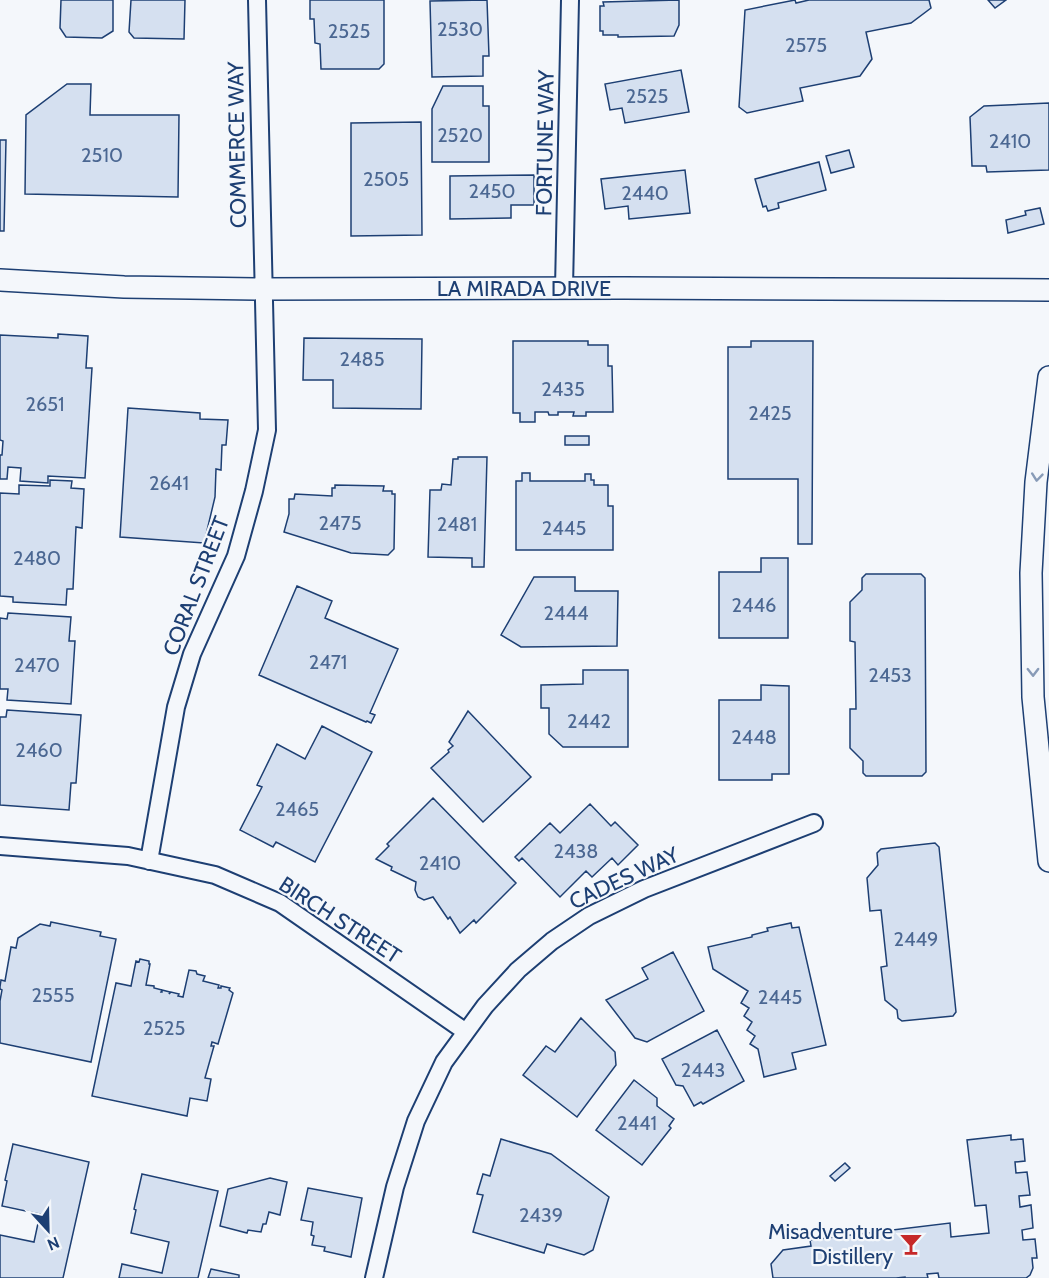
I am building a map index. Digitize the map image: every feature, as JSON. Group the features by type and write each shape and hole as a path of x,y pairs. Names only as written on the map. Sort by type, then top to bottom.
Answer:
{"main road":[{"name":"LA MIRADA DRIVE","path":"0,280 124,287 263,289 1049,290"},
{"path":"1049,377 1036,482 1031,573 1033,697 1049,861"}],"street":[{"name":"COMMERCE WAY","path":"257,0 263,289"},
{"name":"FORTUNE WAY","path":"564,288 570,0"},
{"name":"CORAL STREET","path":"149,861 176,707 192,654 236,556 254,491 267,430 263,289"},
{"name":"CADES WAY","path":"374,1278 395,1187 416,1121 444,1062 485,1006 518,970 552,941 589,916 645,889 814,823"},
{"name":"BIRCH STREET","path":"0,846 128,856 214,875 280,903 466,1032"}],"building":[{"path":"61,0 113,0 113,31 102,38 66,37 60,28"},
{"path":"131,0 185,0 184,39 134,38 129,32"},
{"path":"310,0 384,0 384,64 379,69 321,69 320,44 315,43 314,19 310,19"},
{"path":"487,0 489,56 483,56 483,76 432,77 430,1"},
{"path":"679,0 679,25 674,36 618,37 618,35 603,35 603,31 600,31 600,6 604,6 603,2"},
{"path":"795,0 796,3 809,0 929,0 931,8 911,23 866,32 872,59 860,76 800,88 803,101 747,113 739,107 745,10"},
{"path":"988,0 1006,0 995,8"},
{"path":"681,70 689,112 625,123 622,108 610,110 605,84"},
{"path":"67,84 91,84 90,115 179,115 178,197 25,194 26,115"},
{"path":"443,86 483,86 483,106 489,106 489,162 432,162 432,109"},
{"path":"1049,103 1049,170 987,172 986,166 972,166 970,117 984,106"},
{"path":"421,122 422,235 351,236 351,123"},
{"path":"0,140 6,140 4,231 0,231"},
{"path":"849,150 854,167 831,173 826,156"},
{"path":"819,162 826,190 778,203 779,208 768,211 766,206 763,207 755,179"},
{"path":"685,170 690,213 629,219 628,206 605,209 601,179"},
{"path":"534,175 534,205 511,205 511,218 450,219 450,176"},
{"path":"1040,208 1044,224 1008,233 1006,220 1026,215 1025,211"},
{"path":"58,334 88,336 86,368 92,368 85,478 48,476 48,483 20,481 21,468 8,467 7,479 0,479 0,455 2,455 3,441 0,440 0,335 58,338"},
{"path":"304,338 422,339 421,409 333,408 333,380 303,380"},
{"path":"513,341 588,341 588,345 608,345 608,366 612,366 613,412 586,412 586,416 573,416 574,412 558,412 558,415 549,415 548,412 535,412 535,422 520,422 520,413 513,413"},
{"path":"751,341 813,341 812,544 798,544 798,479 728,479 728,347 751,347"},
{"path":"128,408 200,413 200,419 228,420 226,445 222,445 221,470 216,469 215,497 204,543 120,537"},
{"path":"565,436 589,436 589,445 565,445"},
{"path":"458,457 487,457 484,567 472,567 472,558 428,557 430,490 441,490 442,484 451,485 453,459 458,459"},
{"path":"522,473 530,473 530,481 585,481 585,474 591,474 594,485 608,485 608,506 613,506 613,550 516,550 516,481 522,481"},
{"path":"50,480 72,481 71,488 84,489 82,528 76,527 73,589 67,589 66,605 13,602 13,597 0,596 0,493 19,494 19,485 50,486"},
{"path":"335,485 384,486 383,491 392,491 392,494 395,494 394,549 388,555 351,553 284,532 289,514 289,499 294,499 295,494 332,496 332,488 335,488"},
{"path":"761,558 788,558 788,638 719,638 719,572 761,572"},
{"path":"866,574 921,574 925,578 926,772 922,776 866,776 863,773 863,761 850,748 850,709 856,709 855,642 850,641 850,602 862,590 862,578"},
{"path":"534,577 575,577 575,591 618,591 617,646 521,647 501,635"},
{"path":"297,586 332,601 325,618 398,649 370,713 375,715 371,723 259,675"},
{"path":"8,613 71,617 69,641 75,641 71,704 7,700 8,689 0,689 0,618 7,619"},
{"path":"583,670 628,670 628,747 563,747 549,734 549,708 541,708 541,685 583,684"},
{"path":"761,685 789,686 789,774 772,774 772,780 719,780 719,700 761,700"},
{"path":"7,710 81,715 76,783 71,783 69,810 0,805 0,717 6,717"},
{"path":"468,711 531,777 483,822 431,768 453,746 449,742"},
{"path":"322,726 372,752 315,862 276,842 273,847 240,830 262,787 257,785 277,744 305,759"},
{"path":"433,798 516,883 476,923 474,920 460,933 433,897 424,900 418,897 415,890 416,882 391,870 392,867 376,859 389,846 387,844"},
{"path":"590,804 611,826 615,822 638,845 618,865 612,858 592,877 586,871 560,897 522,858 519,861 515,857 550,823 560,833"},
{"path":"935,843 939,847 956,1012 953,1016 902,1021 898,1018 897,1010 885,1000 881,967 887,966 881,910 870,911 867,878 878,865 877,853 881,849"},
{"path":"51,922 101,932 100,936 116,939 91,1062 0,1043 2,990 0,987 1,980 5,981 11,947 16,948 18,938 40,924 50,926"},
{"path":"791,923 792,928 799,927 826,1045 792,1053 796,1069 764,1077 758,1049 750,1044 755,1036 747,1030 752,1022 744,1016 749,1008 741,1003 748,991 713,969 708,947 752,937 752,935 768,931 767,928"},
{"path":"673,952 704,1011 647,1042 635,1038 606,1000 648,979 642,968"},
{"path":"140,959 149,961 150,964 146,985 170,992 169,994 171,992 183,997 189,970 205,976 203,981 219,985 218,988 221,986 230,988 229,990 233,993 218,1044 212,1042 211,1046 214,1046 205,1078 211,1079 207,1101 190,1098 187,1116 92,1096 116,983 131,986 136,961 139,962"},
{"path":"581,1018 615,1052 616,1065 577,1117 523,1075 546,1046 555,1052"},
{"path":"717,1030 744,1081 703,1104 701,1102 694,1106 683,1086 676,1085 662,1059"},
{"path":"634,1080 657,1098 657,1106 674,1119 669,1126 671,1128 642,1165 596,1130"},
{"path":"1011,1135 1011,1140 1023,1139 1025,1161 1015,1162 1016,1173 1027,1172 1030,1195 1019,1196 1020,1207 1031,1205 1033,1228 1022,1230 1023,1240 1035,1239 1037,1258 1032,1258 1033,1268 1026,1278 939,1278 938,1273 927,1274 928,1278 773,1278 771,1264 783,1250 811,1246 810,1240 950,1223 951,1237 989,1233 986,1205 975,1206 967,1140"},
{"path":"501,1139 551,1154 609,1197 593,1250 584,1255 547,1244 544,1253 473,1232 483,1195 477,1194 483,1174 490,1176"},
{"path":"13,1144 89,1162 63,1278 0,1278 0,1235 34,1242 40,1214 2,1206"},
{"path":"845,1163 850,1168 835,1181 830,1176"},
{"path":"142,1174 218,1191 198,1278 119,1278 122,1264 162,1273 169,1242 131,1233"},
{"path":"270,1178 287,1182 280,1215 269,1212 261,1232 248,1230 247,1233 220,1226 228,1189"},
{"path":"308,1188 362,1198 351,1257 324,1251 325,1247 312,1245 313,1222 301,1220"},
{"path":"211,1269 239,1275 239,1278 208,1278"}],"place":[{"name":"Misadventure Distillery","path":"911,1244"}]}
